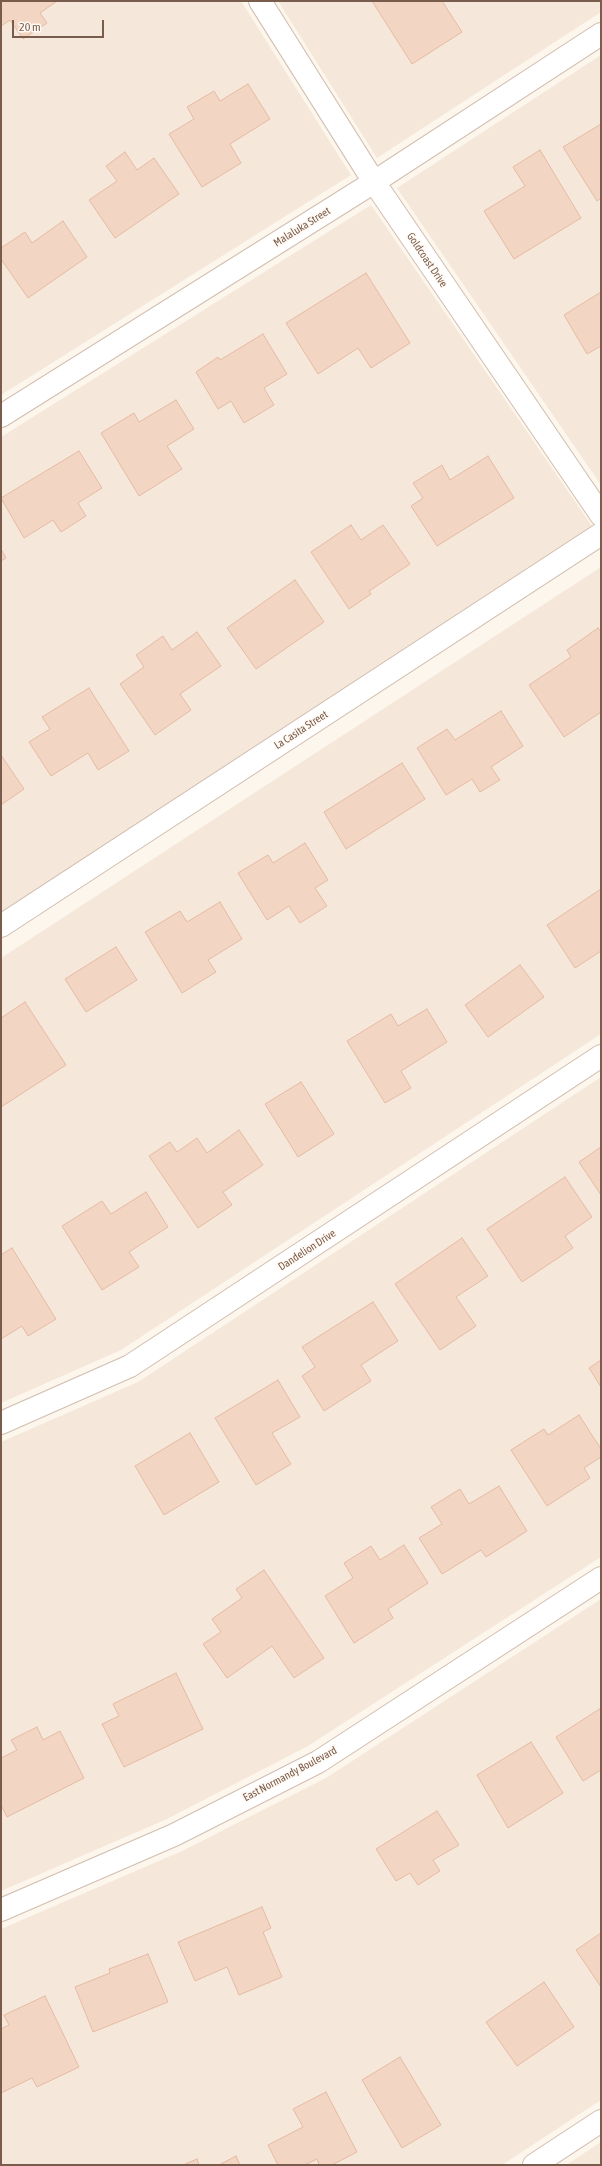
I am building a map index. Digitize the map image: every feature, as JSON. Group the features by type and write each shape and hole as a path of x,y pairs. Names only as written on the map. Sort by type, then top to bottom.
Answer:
{"street":[{"name":"Goldcoast Drive","path":"260,1 374,182 601,515"},
{"name":"Malaluka Street","path":"1,416 374,182 601,34"},
{"name":"La Casita Street","path":"1,926 601,534"},
{"name":"Dandelion Drive","path":"1,1423 130,1366 601,1056"},
{"name":"East Normandy Boulevard","path":"1,1910 174,1835 318,1762 601,1578"},
{"path":"534,2165 601,2121"}],"shaded area":[{"path":"1,1 241,1 351,175 1,395"},
{"path":"278,1 601,1 601,12 377,158"},
{"path":"601,55 601,485 397,188"},
{"path":"371,205 594,529 1,916 1,437"},
{"path":"601,567 601,1034 121,1350 1,1403 1,958"},
{"path":"601,1077 601,1557 308,1746 167,1819 1,1891 1,1442 138,1382"},
{"path":"601,1599 601,2100 502,2165 1,2165 1,1929 182,1851 326,1778"},
{"path":"601,2142 601,2165 566,2165"}],"building":[{"path":"1,1 57,1 40,13 47,23 23,39 10,20 1,26"},
{"path":"372,1 442,1 462,32 412,64"},
{"path":"248,84 270,119 230,144 241,163 202,187 169,134 194,119 187,107 214,91 220,101"},
{"path":"601,124 601,198 597,201 563,147"},
{"path":"540,150 581,218 514,259 484,211 525,186 513,167"},
{"path":"125,152 137,170 154,158 179,194 115,238 89,200 117,181 106,166"},
{"path":"63,221 87,257 28,298 1,259 1,248 25,232 32,243"},
{"path":"366,273 410,343 371,368 358,348 318,374 286,323"},
{"path":"601,292 601,346 587,354 564,315"},
{"path":"263,334 287,374 264,388 274,405 244,423 231,401 218,409 196,372 218,357 220,360"},
{"path":"176,400 194,429 167,446 182,469 139,496 101,433 134,413 139,422"},
{"path":"79,451 102,488 78,503 86,516 61,532 53,520 24,538 1,498"},
{"path":"488,456 514,498 437,546 411,506 423,498 413,483 442,465 450,480"},
{"path":"351,525 361,540 383,525 410,564 369,591 371,594 349,609 311,552"},
{"path":"1,549 6,558 1,561"},
{"path":"295,580 324,622 256,669 227,628"},
{"path":"598,628 601,632 601,712 564,737 529,685 571,657 567,650"},
{"path":"197,632 221,666 180,694 191,710 155,735 120,684 144,667 136,655 163,636 172,650"},
{"path":"89,688 129,751 98,770 88,753 51,776 29,742 50,729 42,717"},
{"path":"501,711 523,746 491,767 500,780 480,792 472,779 446,795 417,748 447,729 455,740"},
{"path":"1,755 24,789 1,805"},
{"path":"402,763 425,799 346,849 324,812"},
{"path":"305,843 328,880 315,888 327,906 300,923 289,906 267,920 238,873 268,855 273,863"},
{"path":"601,889 601,951 575,968 547,925"},
{"path":"220,902 242,939 208,960 216,972 182,993 145,932 180,911 187,922"},
{"path":"116,947 137,980 86,1012 65,979"},
{"path":"520,965 544,997 488,1037 465,1005"},
{"path":"25,1002 66,1065 1,1107 1,1018"},
{"path":"427,1009 447,1042 401,1071 411,1088 385,1103 347,1041 391,1014 398,1026"},
{"path":"301,1082 334,1134 298,1157 265,1104"},
{"path":"239,1130 263,1165 223,1192 232,1205 198,1228 149,1156 170,1142 177,1152 197,1138 207,1153"},
{"path":"601,1147 601,1195 579,1162"},
{"path":"565,1177 592,1217 565,1236 573,1248 522,1282 487,1229"},
{"path":"146,1192 168,1227 129,1252 139,1267 102,1290 62,1226 102,1201 111,1214"},
{"path":"462,1238 488,1276 456,1297 476,1326 440,1350 395,1284"},
{"path":"12,1248 56,1319 28,1336 22,1326 1,1339 1,1255"},
{"path":"373,1302 398,1341 361,1365 371,1381 324,1411 302,1376 315,1367 302,1347"},
{"path":"601,1360 601,1387 589,1368"},
{"path":"278,1380 300,1417 272,1433 291,1464 256,1485 215,1418"},
{"path":"579,1415 601,1449 601,1457 584,1468 590,1478 547,1506 511,1450 544,1429 548,1435"},
{"path":"190,1433 219,1482 164,1515 135,1466"},
{"path":"499,1486 527,1531 486,1557 481,1550 442,1574 419,1538 442,1524 431,1507 460,1489 469,1504"},
{"path":"404,1545 428,1583 388,1609 393,1618 354,1643 325,1596 353,1578 344,1563 371,1546 380,1560"},
{"path":"264,1570 324,1658 294,1678 272,1646 227,1678 203,1644 221,1632 212,1619 242,1598 236,1589"},
{"path":"176,1673 203,1729 124,1767 102,1724 119,1716 113,1704"},
{"path":"601,1708 601,1770 583,1781 556,1737"},
{"path":"37,1727 43,1740 60,1731 84,1778 7,1817 1,1805 1,1758 17,1750 11,1740"},
{"path":"531,1742 563,1793 508,1828 477,1775"},
{"path":"437,1811 459,1845 433,1860 440,1871 418,1885 410,1873 396,1881 376,1849"},
{"path":"262,1907 271,1928 263,1932 282,1977 239,1995 227,1967 195,1981 178,1942"},
{"path":"601,1933 601,1987 576,1950"},
{"path":"148,1954 168,2002 93,2032 75,1987 110,1973 109,1969"},
{"path":"544,1982 574,2027 517,2066 486,2022"},
{"path":"45,1996 79,2067 37,2087 32,2078 1,2093 1,2029 9,2025 4,2015"},
{"path":"400,2057 441,2125 402,2148 362,2080"},
{"path":"326,2092 357,2152 332,2165 319,2165 317,2159 305,2165 278,2165 268,2145 303,2127 293,2109"},
{"path":"236,2156 240,2165 219,2165"},
{"path":"197,2159 199,2165 183,2165"}]}
